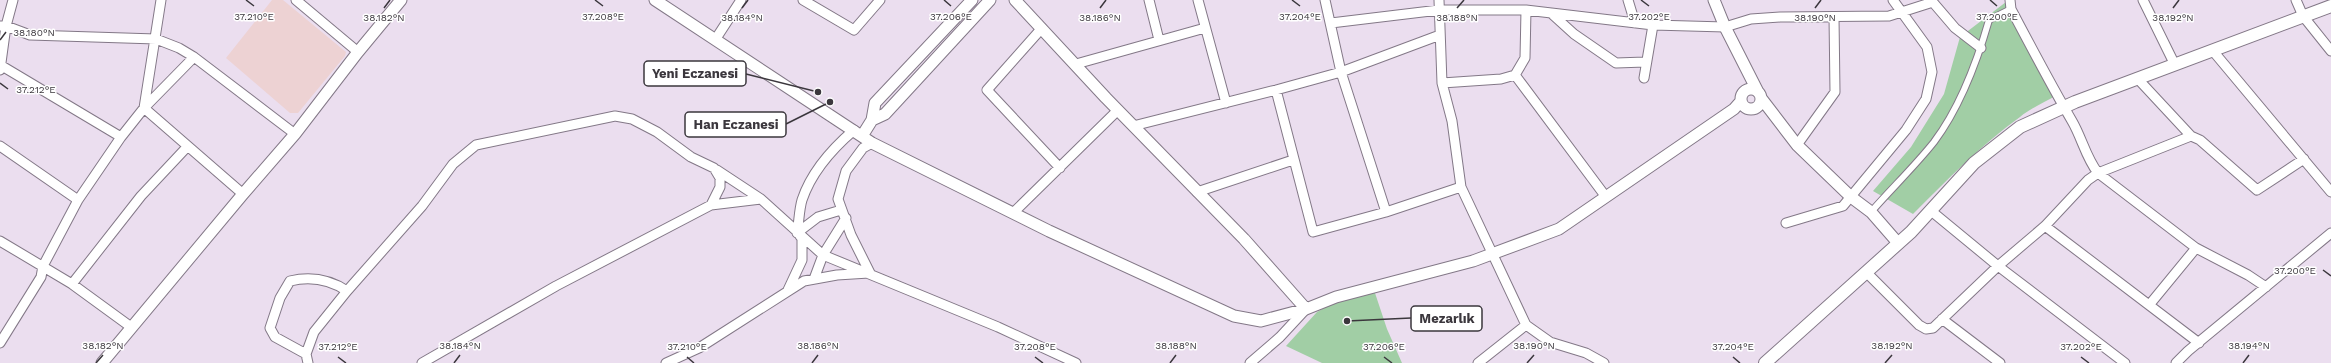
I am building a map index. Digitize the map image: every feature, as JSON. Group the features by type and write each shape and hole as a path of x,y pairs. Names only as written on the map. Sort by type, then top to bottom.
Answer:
{"main road":[{"path":"1765,363 1898,243 1974,163 2020,127 2075,102 2174,63 2213,51 2331,6"}],"street":[{"path":"13,0 3,26 1,68 121,137"},
{"path":"144,108 161,0"},
{"path":"296,0 358,52"},
{"path":"102,363 131,326 295,134 358,52 401,0"},
{"path":"655,0 872,143 1013,213 1234,316 1261,321 1306,309 1336,297 1473,261 1559,229 1734,109 1743,96 1752,89 1760,95"},
{"path":"715,40 741,0"},
{"path":"803,0 854,30 880,0"},
{"path":"872,120 875,103 972,0"},
{"path":"797,233 802,200 810,184 840,142 858,133 872,120 885,114 990,0"},
{"path":"1015,0 1133,126 1273,270 1306,309"},
{"path":"1149,0 1159,40"},
{"path":"1198,0 1226,103"},
{"path":"1325,0 1340,72 1386,212"},
{"path":"1439,0 1442,83 1452,121 1461,187 1494,253 1526,325 1550,342 1586,353 1604,363"},
{"path":"1628,0 1635,23"},
{"path":"1714,0 1725,27 1760,95 1779,123 1797,145 1851,197 1871,212 1898,243"},
{"path":"1786,223 1843,206 1906,130 1926,99 1932,72 1927,47 1893,0"},
{"path":"2143,0 2174,63"},
{"path":"2296,0 2303,16 2331,51"},
{"path":"1331,23 1439,10 1526,10 1653,25 1725,27 1751,20 1890,16 1932,1 1955,28 1981,48"},
{"path":"1871,212 1934,142 1961,96 1981,48 1989,20 2011,4 2063,108 2072,122 2091,164 2098,173 2196,248 2248,275 2266,287"},
{"path":"1442,83 1501,79 1514,75 1525,58 1526,10"},
{"path":"1552,14 1574,34 1616,63 1645,62"},
{"path":"1797,145 1835,92 1834,17"},
{"path":"1644,78 1645,62 1653,25"},
{"path":"3,26 30,35 156,39 179,48 194,57 295,134"},
{"path":"1042,28 987,90 1060,168"},
{"path":"1076,64 1205,28"},
{"path":"1133,126 1276,90 1340,72 1440,35"},
{"path":"2213,51 2331,192"},
{"path":"0,342 41,277 43,266 78,200 121,137 144,108 194,57"},
{"path":"1741,59 1745,107 1779,123"},
{"path":"1514,75 1606,197"},
{"path":"2137,78 2191,136 2200,140 2257,190 2304,159"},
{"path":"1276,90 1313,232 1386,212 1461,187"},
{"path":"1752,109 1759,105 1760,95"},
{"path":"144,108 187,147 243,194"},
{"path":"1013,213 1118,110"},
{"path":"347,290 334,282 306,277 290,281 272,317 270,328 275,337 307,359 314,332 347,290 422,206 453,164 476,146 615,116 632,119 657,132 692,156 714,168 761,199 802,238 802,260 787,291"},
{"path":"1866,272 1919,325 1926,329 1933,328 1998,266 2045,226 2088,180 2098,173 2191,136"},
{"path":"870,273 851,235 838,199 844,175 863,148 872,143"},
{"path":"0,146 78,200"},
{"path":"72,284 141,196 187,147"},
{"path":"1197,192 1293,160"},
{"path":"711,205 720,187 720,178 714,168"},
{"path":"422,363 556,286 711,205 761,199"},
{"path":"1930,210 1998,266 2125,363"},
{"path":"797,233 818,217 843,214"},
{"path":"814,279 843,214"},
{"path":"2045,226 2150,304 2199,343"},
{"path":"797,233 824,255 998,327 1076,363"},
{"path":"2176,363 2331,233"},
{"path":"0,241 72,284 131,326"},
{"path":"2150,304 2196,248"},
{"path":"666,363 699,348 804,281 837,275 870,273"},
{"path":"1250,363 1280,337 1306,309"},
{"path":"1942,319 1994,361"},
{"path":"1478,363 1526,325"}],"shaded area":[{"path":"272,0 283,0 346,52 345,56 298,113 290,113 226,58"}],"green space":[{"path":"2006,2 2057,95 2024,114 1992,139 1913,214 1873,191 1911,147 1944,94 1960,37"},
{"path":"1375,293 1387,329 1402,363 1322,363 1286,346 1317,312 1339,300"}],"place":[{"name":"Yeni Eczanesi","path":"818,92"},
{"name":"Han Eczanesi","path":"830,102"},
{"name":"Mezarlık","path":"1347,321"}]}
